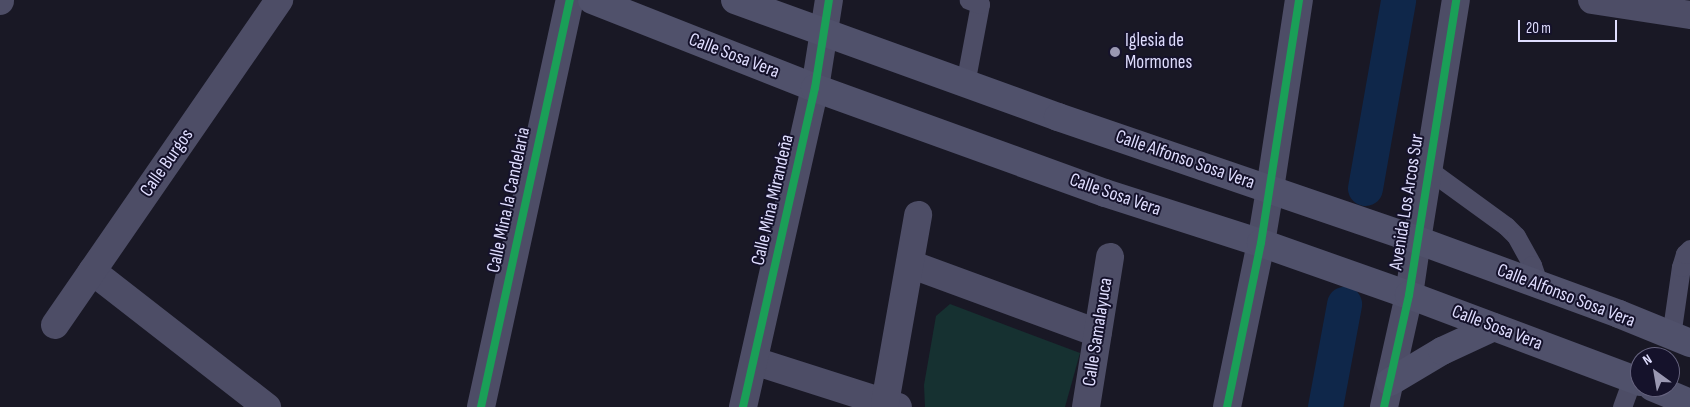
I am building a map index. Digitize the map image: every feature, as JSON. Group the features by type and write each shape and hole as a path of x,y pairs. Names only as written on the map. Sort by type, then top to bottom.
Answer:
{"main road":[{"name":"Calle Sosa Vera","path":"592,0 815,88 1105,193 1261,242 1409,295 1630,379"},
{"name":"Calle Alfonso Sosa Vera","path":"735,0 965,84 1417,240 1680,340"},
{"path":"1388,400 1442,351 1494,327"},
{"name":"Calle Sosa Vera","path":"1675,397 1690,403"}],"street":[{"name":"Calle Burgos","path":"54,325 279,0"},
{"name":"Calle Mina la Candelaria","path":"481,407 570,0"},
{"name":"Calle Mina Mirandeña","path":"743,407 815,88 829,0"},
{"path":"1227,407 1261,242 1299,0"},
{"name":"Avenida Los Arcos Sur","path":"1388,400 1409,295 1456,0"},
{"path":"1594,0 1690,15"},
{"path":"754,361 891,405 918,215"},
{"name":"Calle Samalayuca","path":"1086,407 1110,257"},
{"path":"910,264 1098,333"},
{"path":"92,272 268,407"}],"lane":[{"path":"965,84 977,1"},
{"path":"1428,170 1506,226 1525,250 1539,285"},
{"path":"1680,340 1681,267 1685,254 1690,249"},
{"path":"1622,407 1630,397"}],"green space":[{"path":"950,304 1080,353 1065,407 925,407 924,385 936,316"}],"waterway":[{"path":"1365,188 1398,0"},
{"path":"1325,407 1344,304"}],"cycle path":[{"path":"481,407 570,0"},
{"path":"743,407 815,88 829,0"},
{"path":"1227,407 1261,243 1299,0"},
{"path":"1384,407 1409,295 1456,0"}],"place":[{"name":"Iglesia de Mormones","path":"1115,52"}]}
